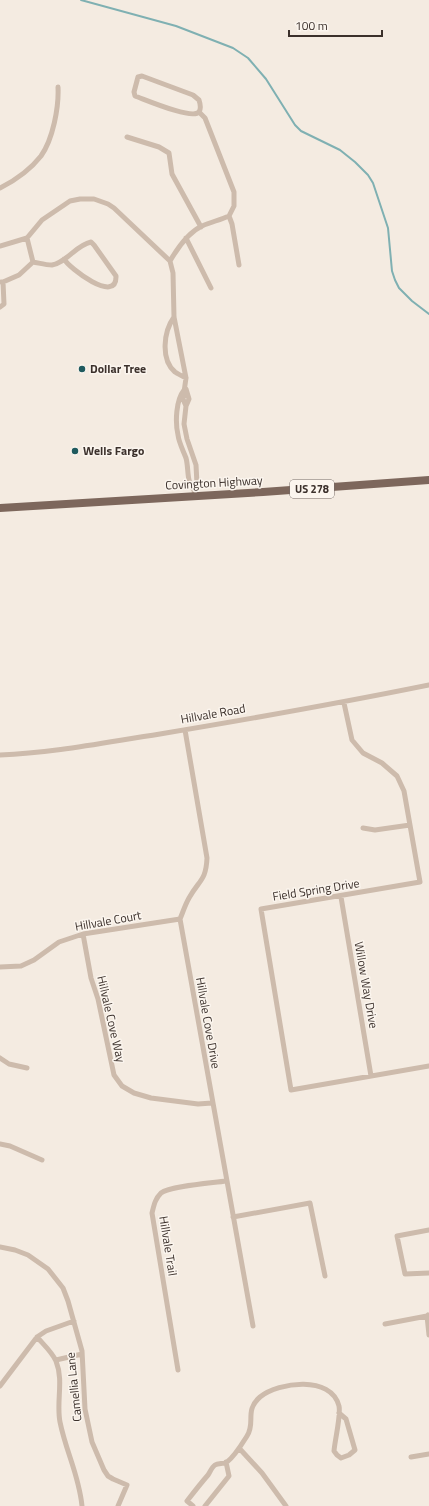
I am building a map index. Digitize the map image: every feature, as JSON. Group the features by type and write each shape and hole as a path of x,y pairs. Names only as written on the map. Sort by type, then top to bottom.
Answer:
{"main road":[{"name":"Covington Highway","path":"0,508 195,493 263,492 429,480"}],"street":[{"path":"138,77 146,77 193,95 199,100 199,112 197,114 188,114 180,112 135,96 134,92 138,77"},
{"path":"0,188 14,181 42,155 52,133 58,87"},
{"path":"170,261 176,250 186,238 201,226 214,223 229,216 234,206 234,192 205,118 199,112"},
{"path":"127,137 159,147 169,153 172,174 201,226"},
{"path":"0,246 27,238 42,220 70,201 94,199 114,208 170,261 173,272 174,317 186,378 185,388 179,398 177,434 186,458 189,484 195,493"},
{"path":"229,216 232,224 239,265"},
{"path":"27,238 33,262"},
{"path":"186,238 211,288"},
{"path":"33,262 52,265 59,263 64,259 84,243 91,242 116,276 116,281 114,285 102,288 74,270 64,259"},
{"path":"0,307 4,304 2,282 19,275 33,262"},
{"path":"174,317 169,324 167,331 166,356 169,364 175,372 186,378"},
{"path":"185,388 189,399 185,409 185,430 196,465 198,484 195,493"},
{"path":"178,410 185,409"},
{"name":"Hillvale Road","path":"0,755 35,753 185,730 344,703 429,685"},
{"name":"Field Spring Drive","path":"344,703 352,740 363,753 382,763 397,776 404,791 420,882 341,897 261,909 291,1090 429,1066"},
{"path":"180,919 189,898 202,880 206,869 207,858 185,730"},
{"path":"363,828 375,830 410,825"},
{"name":"Willow Way Drive","path":"341,897 372,1076"},
{"name":"Hillvale Court","path":"0,967 21,966 34,960 59,942 83,934 180,919"},
{"name":"Hillvale Cove Drive","path":"180,919 253,1326"},
{"name":"Hillvale Cove Way","path":"83,934 91,978 98,999 114,1074 122,1086 134,1093 151,1098 198,1104 212,1103"},
{"path":"0,1058 9,1064 26,1068"},
{"path":"0,1144 10,1146 42,1160"},
{"name":"Hillvale Trail","path":"178,1370 152,1213 154,1201 162,1192 226,1181"},
{"path":"233,1217 310,1203 325,1276"},
{"path":"429,1230 396,1236 405,1274 429,1273"},
{"name":"Camellia Lane","path":"0,1247 15,1250 28,1255 48,1269 63,1288 74,1321 82,1354 85,1409 92,1442 108,1476 127,1485 118,1506"},
{"path":"386,1324 428,1315 429,1335"},
{"path":"0,1386 37,1337 59,1325 74,1321"},
{"name":"Camellia Lane","path":"37,1337 56,1360 59,1373 58,1407 60,1422 79,1482 82,1506"},
{"path":"56,1360 82,1354"},
{"path":"193,1506 187,1501 216,1465 226,1462 239,1448 251,1430 250,1416 253,1405 261,1396 283,1386 310,1384 329,1390 339,1405 340,1413 334,1451 336,1455 341,1458 349,1455 355,1450 346,1419 340,1413"},
{"path":"239,1448 262,1473 286,1506"},
{"path":"411,1457 429,1454"},
{"path":"205,1506 229,1476 226,1462"}],"waterway":[{"path":"81,0 176,26 233,48 248,58 266,79 295,125 301,131 340,150 368,175 373,183 388,228 392,271 395,280 399,288 412,301 429,314"}],"place":[{"name":"Dollar Tree","path":"82,369"},
{"name":"Wells Fargo","path":"75,451"}]}
